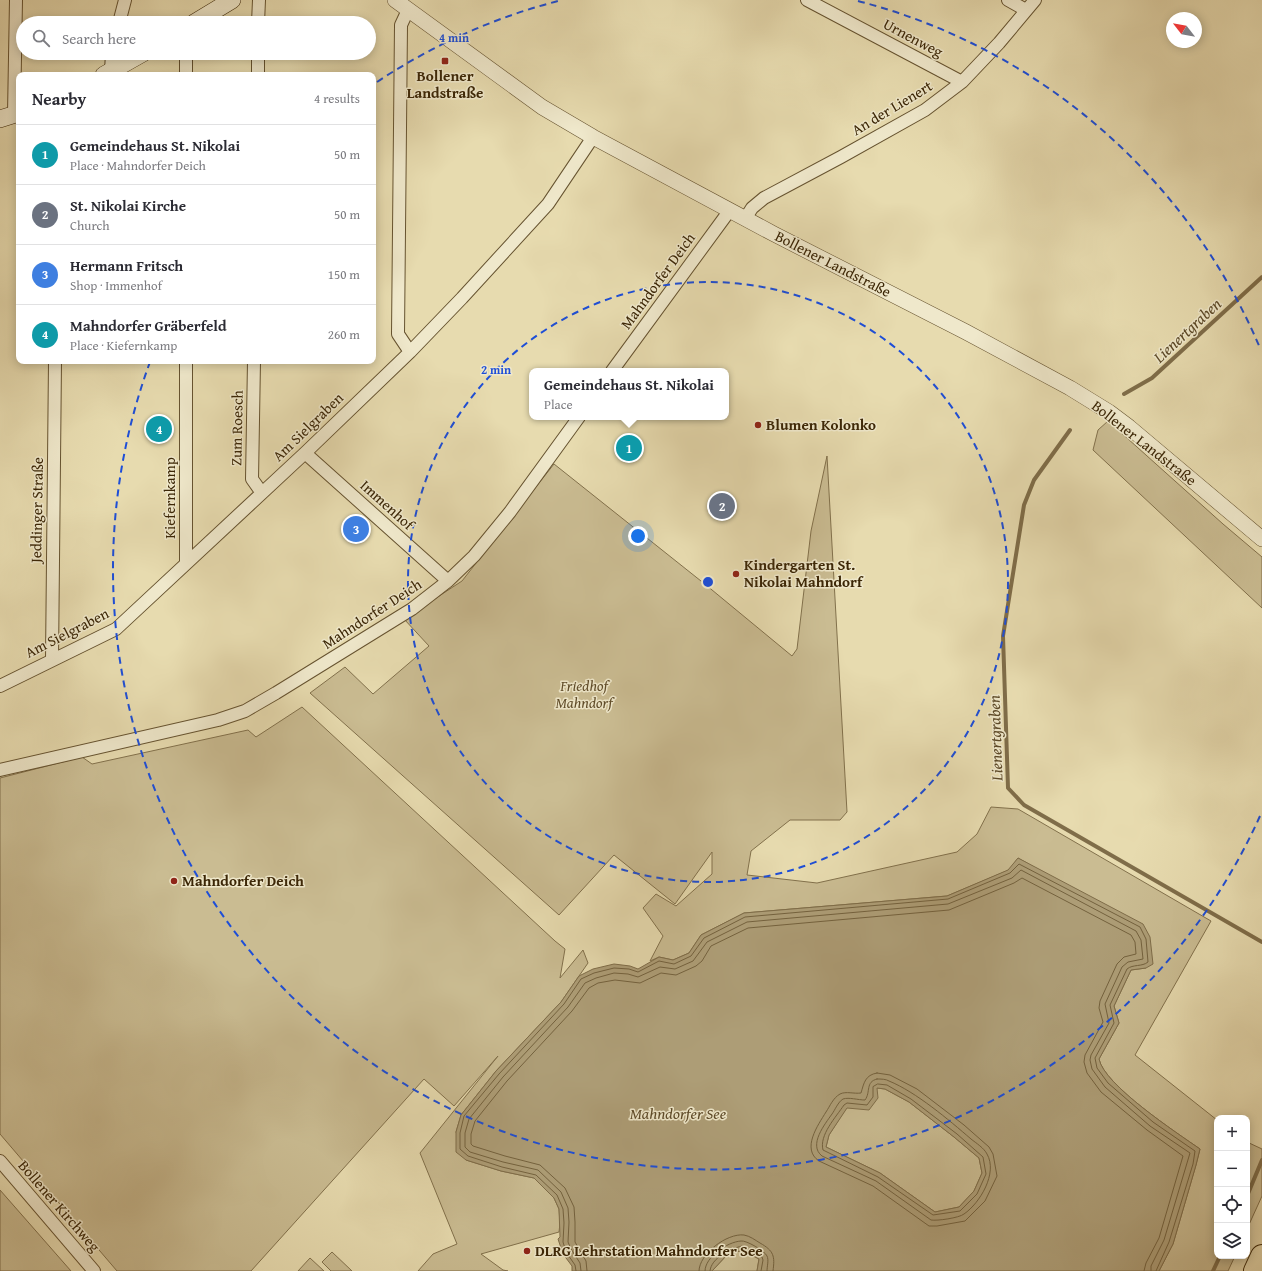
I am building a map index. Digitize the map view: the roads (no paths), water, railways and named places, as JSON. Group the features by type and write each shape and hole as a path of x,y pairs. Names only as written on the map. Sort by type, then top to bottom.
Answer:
{"highway":[{"path":"1255,1271 1262,1256"}],"main road":[{"path":"206,16 232,0"},
{"path":"110,72 131,60"}],"street":[{"path":"11,116 16,0"},
{"path":"121,16 125,0"},
{"path":"258,0 258,16"},
{"name":"Bollener Landstraße","path":"395,0 542,107 593,137 745,219 966,332 1070,388 1109,412 1129,427 1262,539"},
{"name":"Urnenweg","path":"807,0 962,82"},
{"path":"1008,0 1026,10"},
{"name":"An der Lienert","path":"745,219 752,208 764,198 925,110 962,82 999,43 1035,0"},
{"path":"408,10 401,25 398,334 410,352"},
{"path":"108,72 111,60"},
{"path":"186,60 186,72"},
{"path":"258,60 258,72"},
{"name":"Am Sielgraben","path":"0,686 116,628 262,493 410,352 462,298 548,204 593,137"},
{"name":"Mahndorfer Deich","path":"614,368 730,210"},
{"name":"Jeddinger Straße","path":"52,660 55,364"},
{"name":"Kiefernkamp","path":"186,364 186,563"},
{"name":"Zum Roesch","path":"254,364 252,479 262,493"},
{"name":"Mahndorfer Deich","path":"0,770 218,720 245,711 336,657 412,609 448,581 474,556 510,512 576,420"},
{"name":"Immenhof","path":"305,453 448,581"},
{"name":"Bollener Kirchweg","path":"0,1161 94,1271"}],"water":[{"name":"Mahndorfer See","path":"1018,858 1143,924 1150,937 1153,964 1146,968 1131,970 1114,1006 1119,1023 1099,1059 1104,1070 1127,1095 1200,1149 1173,1244 1159,1271 757,1271 759,1259 742,1250 726,1256 712,1271 572,1271 572,1266 563,1254 558,1239 560,1237 559,1209 554,1198 534,1178 501,1171 466,1160 456,1152 456,1132 461,1115 496,1071 561,1002 579,976 593,969 614,964 630,966 638,969 659,957 673,960 689,953 701,935 744,913 947,896 1008,870","holes":["877,1088 885,1089 909,1102 979,1158 982,1173 974,1191 959,1207 935,1212 880,1173 826,1147 829,1135 847,1108 869,1110 878,1098"]}],"waterway":[{"name":"Lienertgraben","path":"1124,394 1152,378 1262,277"},
{"name":"Lienertgraben","path":"1070,430 1034,480 1024,505 1003,636 1008,788 1024,805 1262,942"},
{"name":"Lienertgraben","path":"1250,1189 1262,1160"},
{"name":"Lienertgraben","path":"1213,1271 1219,1259"}],"place":[{"name":"Bollener Landstraße","path":"445,61"},
{"name":"Blumen Kolonko","path":"758,425"},
{"name":"Mahndorfer Gräberfeld","path":"159,429"},
{"name":"Gemeindehaus St. Nikolai","path":"629,448"},
{"name":"St. Nikolai Kirche","path":"722,506"},
{"name":"Hermann Fritsch","path":"356,529"},
{"name":"Kindergarten St. Nikolai Mahndorf","path":"736,574"},
{"name":"Mahndorfer Deich","path":"174,881"},
{"name":"DLRG Lehrstation Mahndorfer See","path":"527,1251"}],"park label":[{"name":"Friedhof Mahndorf","path":"584,694"}]}
